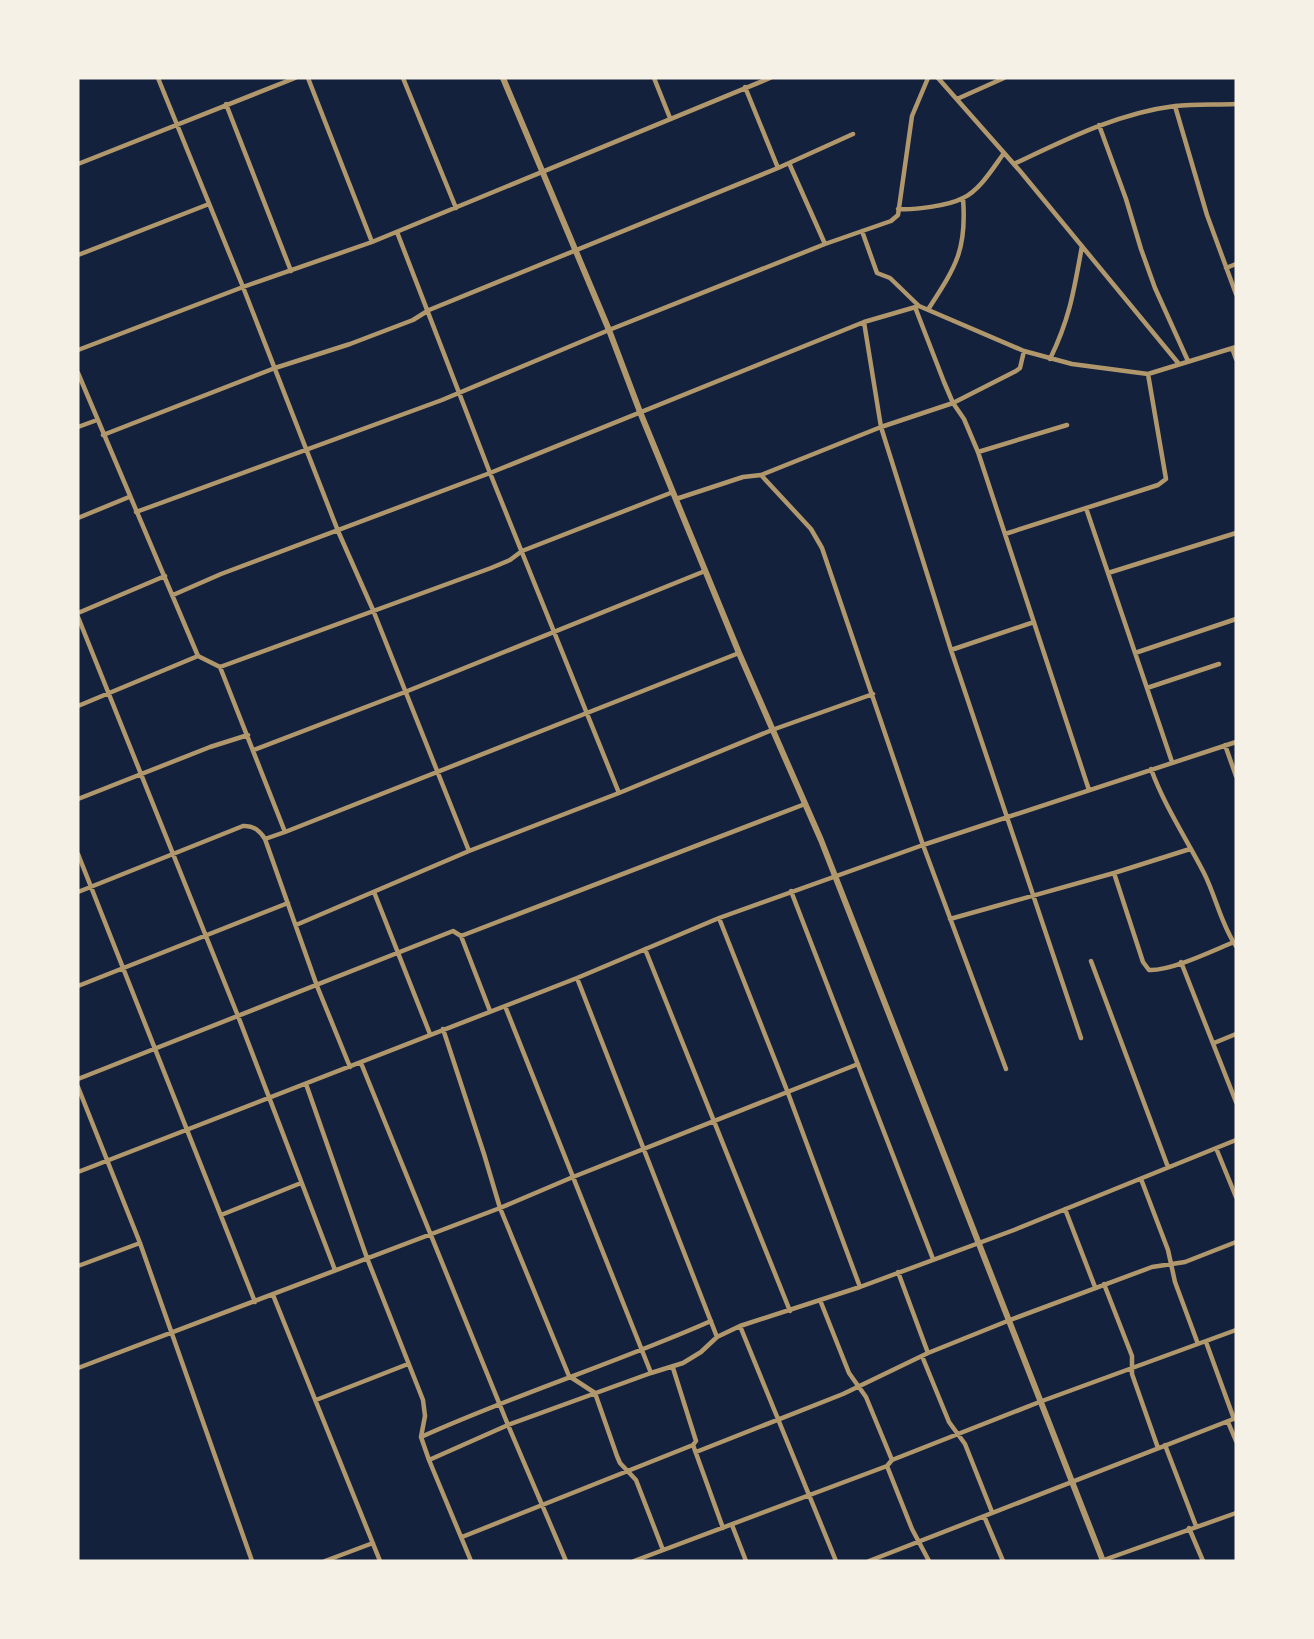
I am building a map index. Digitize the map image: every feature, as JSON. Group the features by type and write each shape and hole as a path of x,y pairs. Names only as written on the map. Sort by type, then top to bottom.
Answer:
{"street":[{"path":"158,78 243,287 338,531 373,610 469,851"},
{"path":"78,164 295,78"},
{"path":"308,78 372,242"},
{"path":"403,78 456,208"},
{"path":"503,78 609,330 739,654 835,876 1042,1401 1102,1561 1236,1513"},
{"path":"654,78 670,118"},
{"path":"78,350 243,287 372,242 770,78"},
{"path":"136,512 460,393 609,330 825,244 891,221 896,218 898,209 912,116 928,78"},
{"path":"938,78 1014,164 1179,364"},
{"path":"957,99 1004,78"},
{"path":"745,87 778,168"},
{"path":"225,104 291,271"},
{"path":"1014,164 1099,125 1175,106 1236,104"},
{"path":"1175,106 1207,215 1236,294"},
{"path":"1099,125 1126,199 1144,259 1188,361"},
{"path":"103,435 275,369 413,320 429,310 574,249 778,168 853,134"},
{"path":"898,209 909,210 963,198 978,186 1004,153"},
{"path":"789,163 825,244"},
{"path":"928,308 946,281 961,251 965,223 963,198"},
{"path":"78,255 209,204"},
{"path":"862,231 877,273 890,278 917,306 953,403 964,419 978,452 1089,789"},
{"path":"397,232 490,473 619,793"},
{"path":"1050,359 1063,333 1071,308 1082,246"},
{"path":"1226,268 1236,264"},
{"path":"173,595 230,570 490,473 864,322 917,306 928,308 1023,351 1092,367 1148,374 1234,347 1236,359"},
{"path":"864,322 881,427 951,650 1081,1038"},
{"path":"220,667 491,568 510,560 522,551 675,495 743,477 760,475 881,427 953,403 1017,371 1020,368 1023,351"},
{"path":"78,373 198,656 220,667 285,832"},
{"path":"1005,534 1158,485 1166,479 1148,374"},
{"path":"78,427 97,420"},
{"path":"978,452 1067,425"},
{"path":"760,475 811,530 822,548 950,919 1006,1069"},
{"path":"78,519 129,497"},
{"path":"1086,508 1172,762"},
{"path":"1108,573 1236,533"},
{"path":"254,750 705,571"},
{"path":"165,576 78,615 238,1016 335,1270"},
{"path":"1135,653 1236,619"},
{"path":"951,650 1034,622"},
{"path":"265,839 739,654"},
{"path":"78,706 198,656"},
{"path":"1147,688 1219,663"},
{"path":"296,925 469,851 772,730 873,694"},
{"path":"78,800 248,735"},
{"path":"78,1173 187,1128 362,1063 430,1034 577,978 719,918 791,891 1089,789 1236,742"},
{"path":"1225,745 1236,776"},
{"path":"1114,873 1145,967 1153,970 1235,944 1221,917 1207,880 1165,804 1151,769"},
{"path":"461,936 805,804"},
{"path":"78,892 243,826 253,827 260,831 265,839 317,986 350,1066"},
{"path":"950,919 1033,897 1190,849"},
{"path":"78,854 255,1302"},
{"path":"791,891 933,1259"},
{"path":"374,892 430,1034"},
{"path":"78,986 288,903"},
{"path":"719,918 788,1093 860,1287"},
{"path":"78,1079 317,986 450,931 461,936 490,1011"},
{"path":"645,949 790,1311"},
{"path":"1091,961 1168,1167"},
{"path":"1182,962 1236,1102"},
{"path":"577,978 717,1337"},
{"path":"506,1006 651,1373"},
{"path":"443,1029 500,1208 569,1376 595,1393 617,1456 636,1480 663,1550"},
{"path":"1214,1043 1236,1034"},
{"path":"362,1063 508,1425 566,1561"},
{"path":"78,1368 500,1208 858,1064"},
{"path":"306,1084 367,1258 423,1400 425,1416 421,1437 471,1561"},
{"path":"78,1087 140,1242 216,1464 252,1561"},
{"path":"429,1460 508,1425 651,1373 673,1368 694,1357 717,1337 740,1326 860,1287 979,1243 1236,1140"},
{"path":"1216,1148 1236,1197"},
{"path":"1141,1179 1165,1241 1175,1282 1198,1344"},
{"path":"221,1215 301,1183"},
{"path":"1065,1209 1095,1287"},
{"path":"78,1266 140,1242"},
{"path":"696,1452 860,1387 928,1353 1010,1320 1152,1267 1185,1262 1236,1242"},
{"path":"898,1272 928,1353"},
{"path":"1104,1284 1132,1356 1132,1374 1158,1448"},
{"path":"273,1295 380,1561"},
{"path":"820,1300 849,1373 868,1400 892,1460"},
{"path":"421,1437 500,1403 642,1350 711,1321"},
{"path":"740,1326 836,1561"},
{"path":"634,1561 810,1497 887,1466 892,1460 1042,1401 1236,1330"},
{"path":"869,1561 1235,1418 1206,1342"},
{"path":"922,1356 949,1422 965,1444 992,1512"},
{"path":"316,1400 408,1364"},
{"path":"462,1537 693,1445 696,1441 673,1368"},
{"path":"1228,1422 1236,1442"},
{"path":"693,1445 723,1528"},
{"path":"1165,1445 1196,1526"},
{"path":"887,1466 912,1529 929,1561"},
{"path":"984,1516 1003,1561"},
{"path":"732,1525 746,1561"},
{"path":"1189,1528 1203,1561"},
{"path":"325,1561 373,1543"},
{"path":"654,1553 658,1561"}]}
